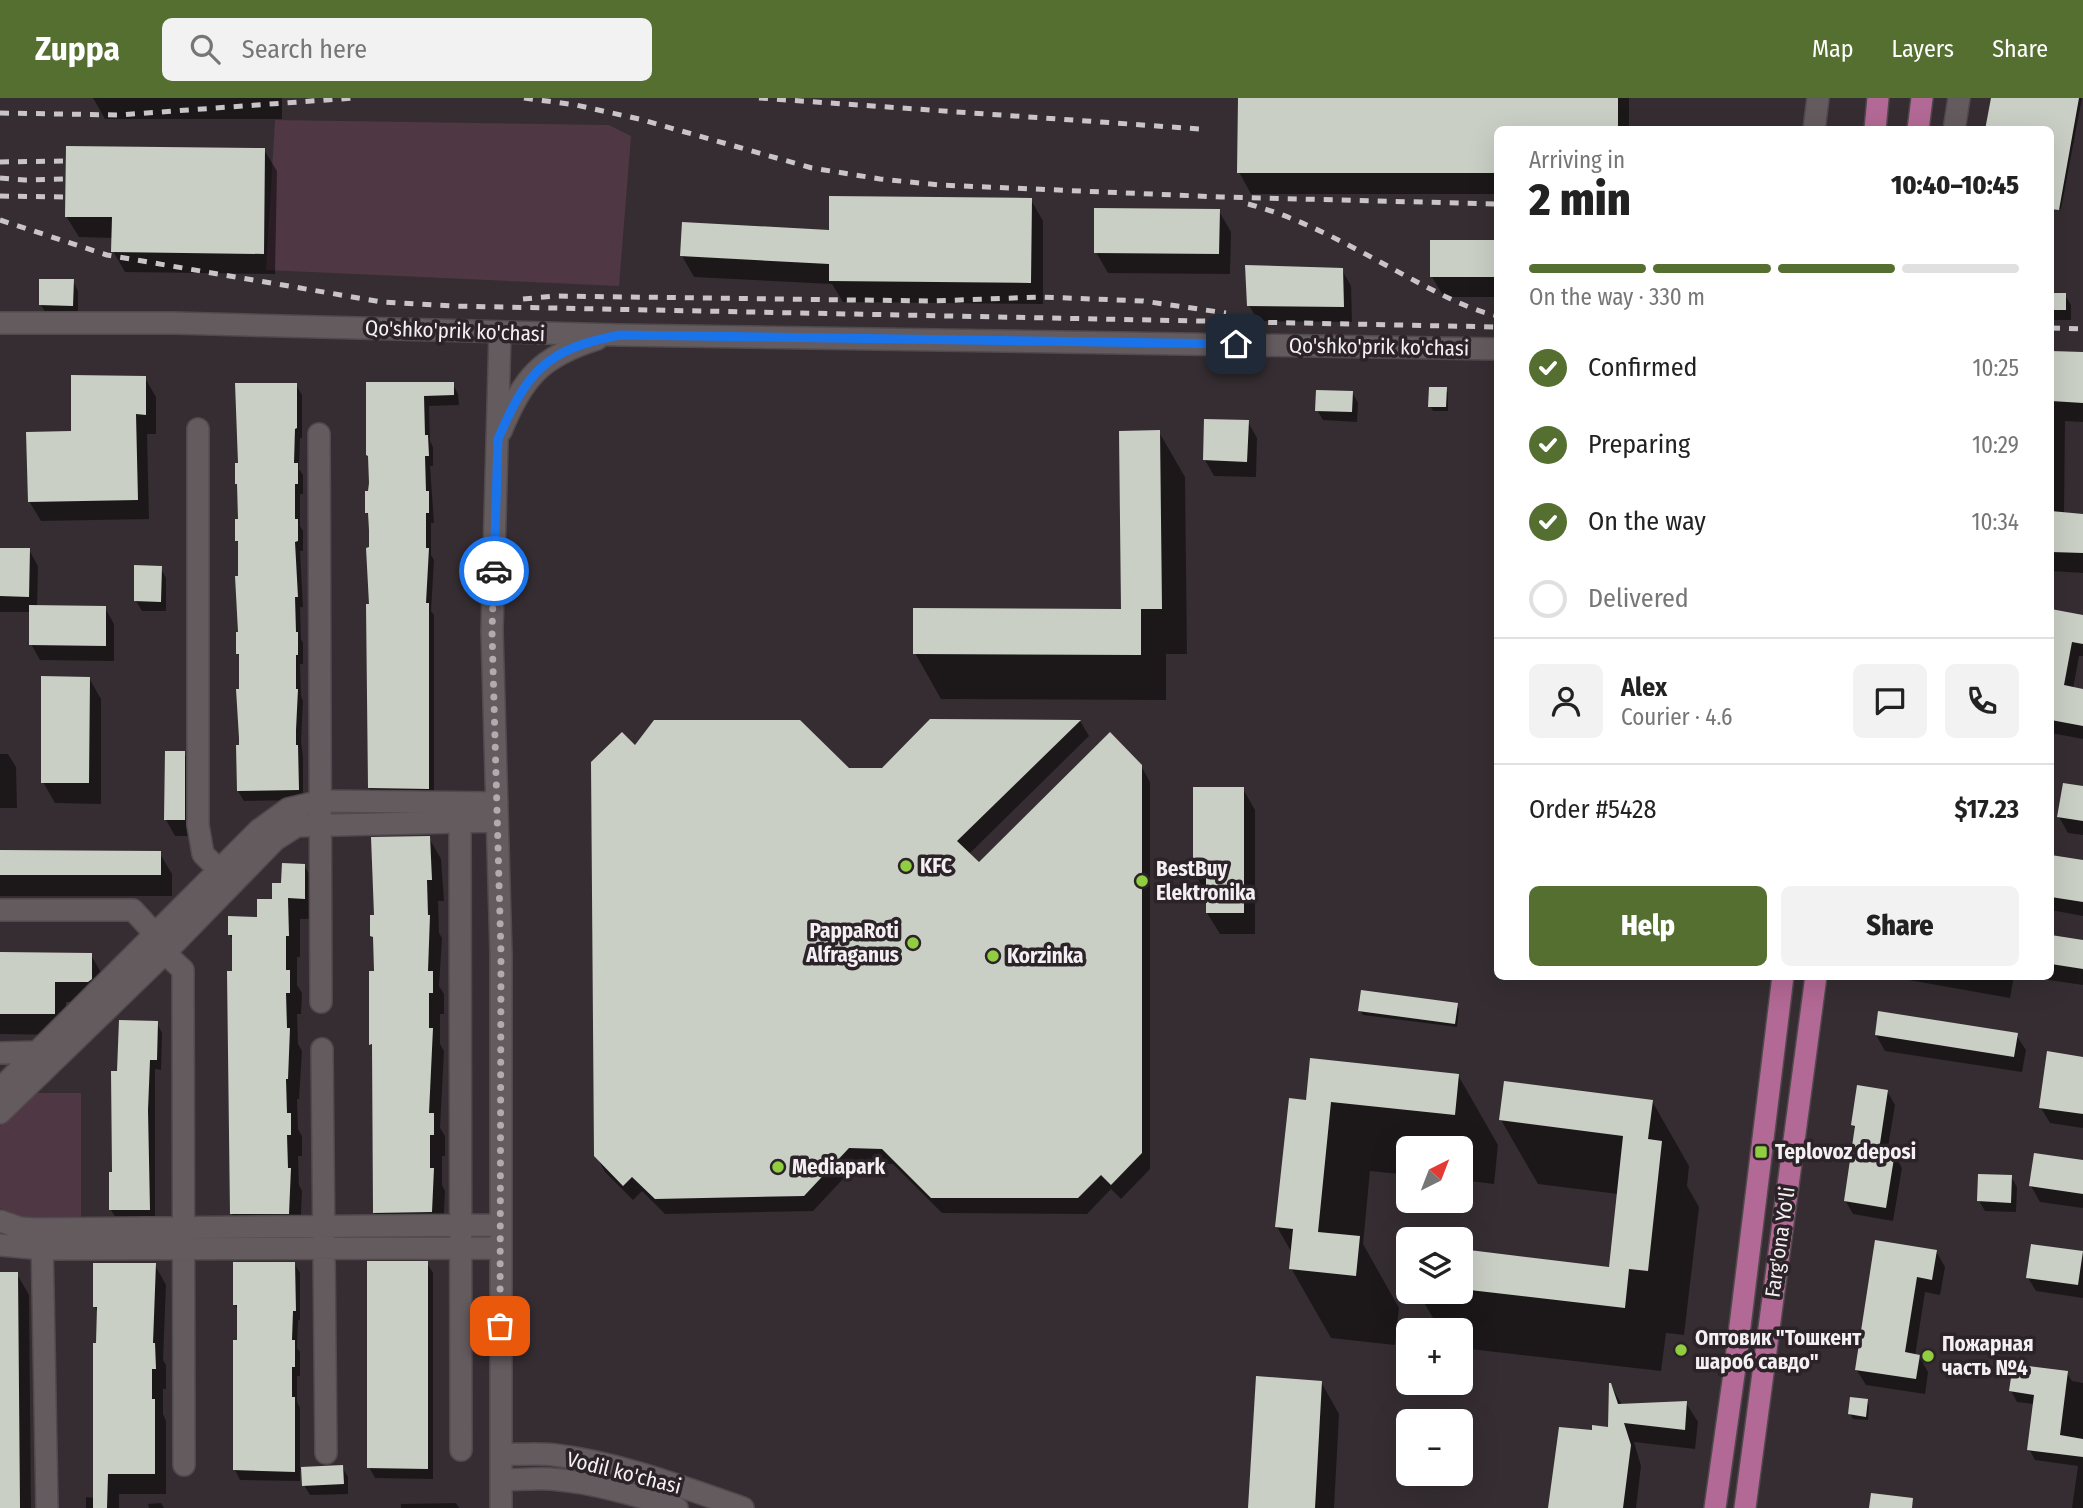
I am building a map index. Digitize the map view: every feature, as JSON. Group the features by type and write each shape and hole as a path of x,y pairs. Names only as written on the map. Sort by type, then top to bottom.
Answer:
{"main road":[{"path":"1875,126 1878,98"},
{"path":"1918,126 1922,98"},
{"name":"Farg'ona Yo'li","path":"1715,1508 1783,980"},
{"name":"Farg'ona Yo'li","path":"1745,1508 1815,980"}],"street":[{"path":"1814,126 1818,98"},
{"path":"1955,126 1959,98"},
{"name":"Qo'shko'prik ko'chasi","path":"0,323 174,323 620,335 1494,349"},
{"path":"500,332 492,631 501,954 501,1508"},
{"path":"498,439 515,401 540,366 575,346 620,335"},
{"path":"198,429 198,825 203,854 219,870"},
{"path":"319,434 321,1002"},
{"path":"0,1113 43,1058 155,934 272,818 288,809 322,801 460,813"},
{"path":"0,1089 43,1058 165,953 275,840 297,826 497,812"},
{"path":"460,813 461,1450"},
{"path":"0,910 133,910 155,934 165,953 183,970 184,1465"},
{"path":"322,1049 326,1452"},
{"path":"0,1053 43,1058"},
{"path":"0,1221 42,1239"},
{"path":"0,1245 42,1239 184,1238 324,1227 500,1225"},
{"path":"184,1238 324,1248 500,1248"},
{"path":"42,1239 47,1508"},
{"name":"Vodil ko'chasi","path":"501,1454 554,1455 584,1460 644,1475 743,1508"},
{"name":"Vodil ko'chasi","path":"500,1480 550,1479 578,1483 677,1508"}],"shaded area":[{"path":"275,120 609,125 631,136 619,286 266,270"},
{"path":"34,1093 81,1093 81,1219 29,1218 0,1208 0,1126"}],"building":[{"path":"1238,98 1618,98 1618,126 1494,126 1494,173 1237,173"},
{"path":"1991,98 2079,98 2059,210 2054,209 2054,126 1986,126"},
{"path":"66,146 265,148 264,254 111,252 112,217 65,217"},
{"path":"829,196 1032,198 1031,283 829,281 829,264 680,256 682,222 829,230"},
{"path":"1094,208 1220,209 1219,254 1094,253"},
{"path":"1430,240 1494,240 1494,277 1430,277"},
{"path":"1245,265 1343,268 1344,307 1247,306"},
{"path":"39,279 74,279 73,306 39,305"},
{"path":"2054,293 2066,293 2066,310 2054,310"},
{"path":"2054,351 2083,352 2083,403 2054,401"},
{"path":"71,375 146,376 146,415 136,414 138,500 28,502 26,432 71,431"},
{"path":"366,382 454,382 454,395 424,396 425,435 428,435 429,456 425,456 426,491 429,491 429,513 426,513 426,548 429,548 426,603 429,603 429,789 368,788 366,604 369,604 366,548 369,547 369,530 368,513 365,513 365,491 368,491 369,483 366,455"},
{"path":"235,383 297,383 294,463 298,463 295,519 298,519 298,541 295,542 298,597 295,597 298,632 296,745 299,790 237,791 236,745 239,745 239,738 236,689 239,689 239,654 236,654 238,632 235,576 238,576 238,541 235,541 235,519 238,519 235,463 238,463"},
{"path":"1429,387 1447,387 1446,407 1428,407"},
{"path":"1316,390 1353,391 1352,412 1315,411"},
{"path":"1204,419 1249,420 1247,462 1203,460"},
{"path":"1160,430 1162,609 1141,609 1141,655 913,654 913,608 1121,609 1119,431"},
{"path":"2054,511 2083,514 2083,553 2054,552"},
{"path":"0,548 30,548 29,597 0,596"},
{"path":"134,565 162,566 161,602 134,601"},
{"path":"29,605 106,606 106,646 29,645"},
{"path":"2054,610 2083,615 2083,644 2072,642 2064,685 2083,689 2083,726 2054,721"},
{"path":"41,676 90,677 89,783 41,783"},
{"path":"930,719 1081,720 957,841 979,862 1110,732 1142,765 1142,1153 1111,1185 1101,1175 1078,1198 931,1198 882,1149 849,1148 804,1196 655,1199 632,1177 623,1186 594,1156 591,762 622,732 635,745 654,720 800,720 849,768 882,768"},
{"path":"165,751 185,751 185,820 164,820"},
{"path":"2063,783 2083,786 2083,821 2057,817"},
{"path":"1193,787 1244,787 1244,913 1206,913 1206,874 1193,874"},
{"path":"430,836 432,880 427,880 430,915 428,971 433,971 433,993 429,993 429,1028 433,1028 429,1113 434,1113 434,1135 430,1135 430,1168 434,1168 432,1212 373,1213 372,1044 369,1045 369,971 374,971 373,937 370,936 370,915 374,915 371,837"},
{"path":"0,850 161,851 161,875 0,875"},
{"path":"2054,855 2083,860 2083,902 2054,897"},
{"path":"282,863 305,864 305,899 288,898 289,936 286,936 286,970 290,970 290,993 286,993 287,1028 290,1028 286,1079 287,1113 291,1113 291,1135 287,1135 288,1168 291,1168 289,1214 230,1214 227,971 232,971 232,935 228,935 228,916 257,917 257,899 272,899 272,883 281,883"},
{"path":"2054,935 2083,940 2083,969 2054,964"},
{"path":"0,952 92,953 92,979 88,982 55,982 55,1014 0,1014"},
{"path":"1361,990 1458,1003 1455,1024 1358,1011"},
{"path":"1878,1011 2018,1033 2014,1057 1875,1035"},
{"path":"119,1020 158,1021 157,1060 150,1060 150,1210 109,1210 109,1172 112,1172 111,1071 117,1071"},
{"path":"2047,1051 2083,1057 2083,1114 2039,1108"},
{"path":"1310,1058 1459,1074 1455,1115 1331,1102 1318,1232 1360,1236 1356,1276 1289,1269 1293,1229 1275,1227 1289,1098 1306,1100"},
{"path":"1504,1081 1653,1100 1648,1139 1662,1141 1648,1271 1629,1269 1625,1308 1473,1290 1473,1250 1609,1267 1623,1136 1499,1120"},
{"path":"1857,1085 1888,1090 1879,1150 1895,1152 1886,1208 1844,1201 1855,1126 1851,1125"},
{"path":"2034,1153 2083,1160 2083,1194 2029,1186"},
{"path":"1978,1174 2012,1175 2011,1203 1977,1201"},
{"path":"1875,1240 1937,1250 1932,1280 1917,1277 1905,1352 1920,1355 1916,1379 1855,1370"},
{"path":"2031,1244 2083,1251 2078,1285 2026,1278"},
{"path":"367,1261 428,1261 428,1469 367,1468"},
{"path":"233,1262 295,1262 296,1311 293,1311 292,1340 295,1340 295,1367 292,1367 292,1397 295,1397 295,1472 233,1470 233,1340 237,1340 237,1305 233,1305"},
{"path":"93,1263 156,1263 153,1343 156,1369 152,1369 152,1399 155,1399 155,1474 108,1474 107,1508 93,1508 93,1343 96,1343 97,1307 93,1307"},
{"path":"0,1272 18,1272 20,1508 0,1508"},
{"path":"2013,1364 2068,1371 2060,1435 2083,1439 2083,1457 2027,1450 2034,1395 2009,1391"},
{"path":"1256,1376 1322,1381 1315,1508 1248,1508"},
{"path":"1609,1383 1618,1404 1687,1401 1685,1430 1624,1423 1631,1445 1623,1508 1548,1508 1559,1427 1592,1430 1592,1425 1608,1427"},
{"path":"1850,1397 1868,1399 1866,1417 1848,1414"},
{"path":"343,1465 344,1484 302,1486 301,1467"},
{"path":"1871,1493 1913,1498 1912,1508 1869,1508"}],"railway":[{"path":"0,113 119,115 354,98"},
{"path":"524,98 576,105 639,119 812,168 880,179 940,185 1221,197 1494,204"},
{"path":"759,98 1200,129"},
{"path":"0,162 65,161"},
{"path":"0,178 65,179"},
{"path":"0,196 65,197"},
{"path":"1248,204 1314,228 1448,298 1494,315"},
{"path":"0,220 107,255 382,302 452,306 1494,327"},
{"path":"523,299 555,296 931,301 1041,297 1143,301 1226,313"},
{"path":"2054,328 2083,329"}],"way so far":[{"path":"494,571 492,631 501,954 500,1326"}],"place":[{"name":"KFC","path":"906,866"},
{"name":"BestBuy Elektronika","path":"1142,881"},
{"name":"PappaRoti Alfraganus","path":"913,943"},
{"name":"Korzinka","path":"993,956"},
{"name":"Teplovoz deposi","path":"1761,1152"},
{"name":"Mediapark","path":"778,1167"},
{"name":"Оптовик \"Тошкент шароб савдо\"","path":"1681,1350"},
{"name":"Пожарная часть №4","path":"1928,1356"}],"route":[{"path":"494,571 498,439 515,401 540,366 575,346 620,335 1236,344"}]}
